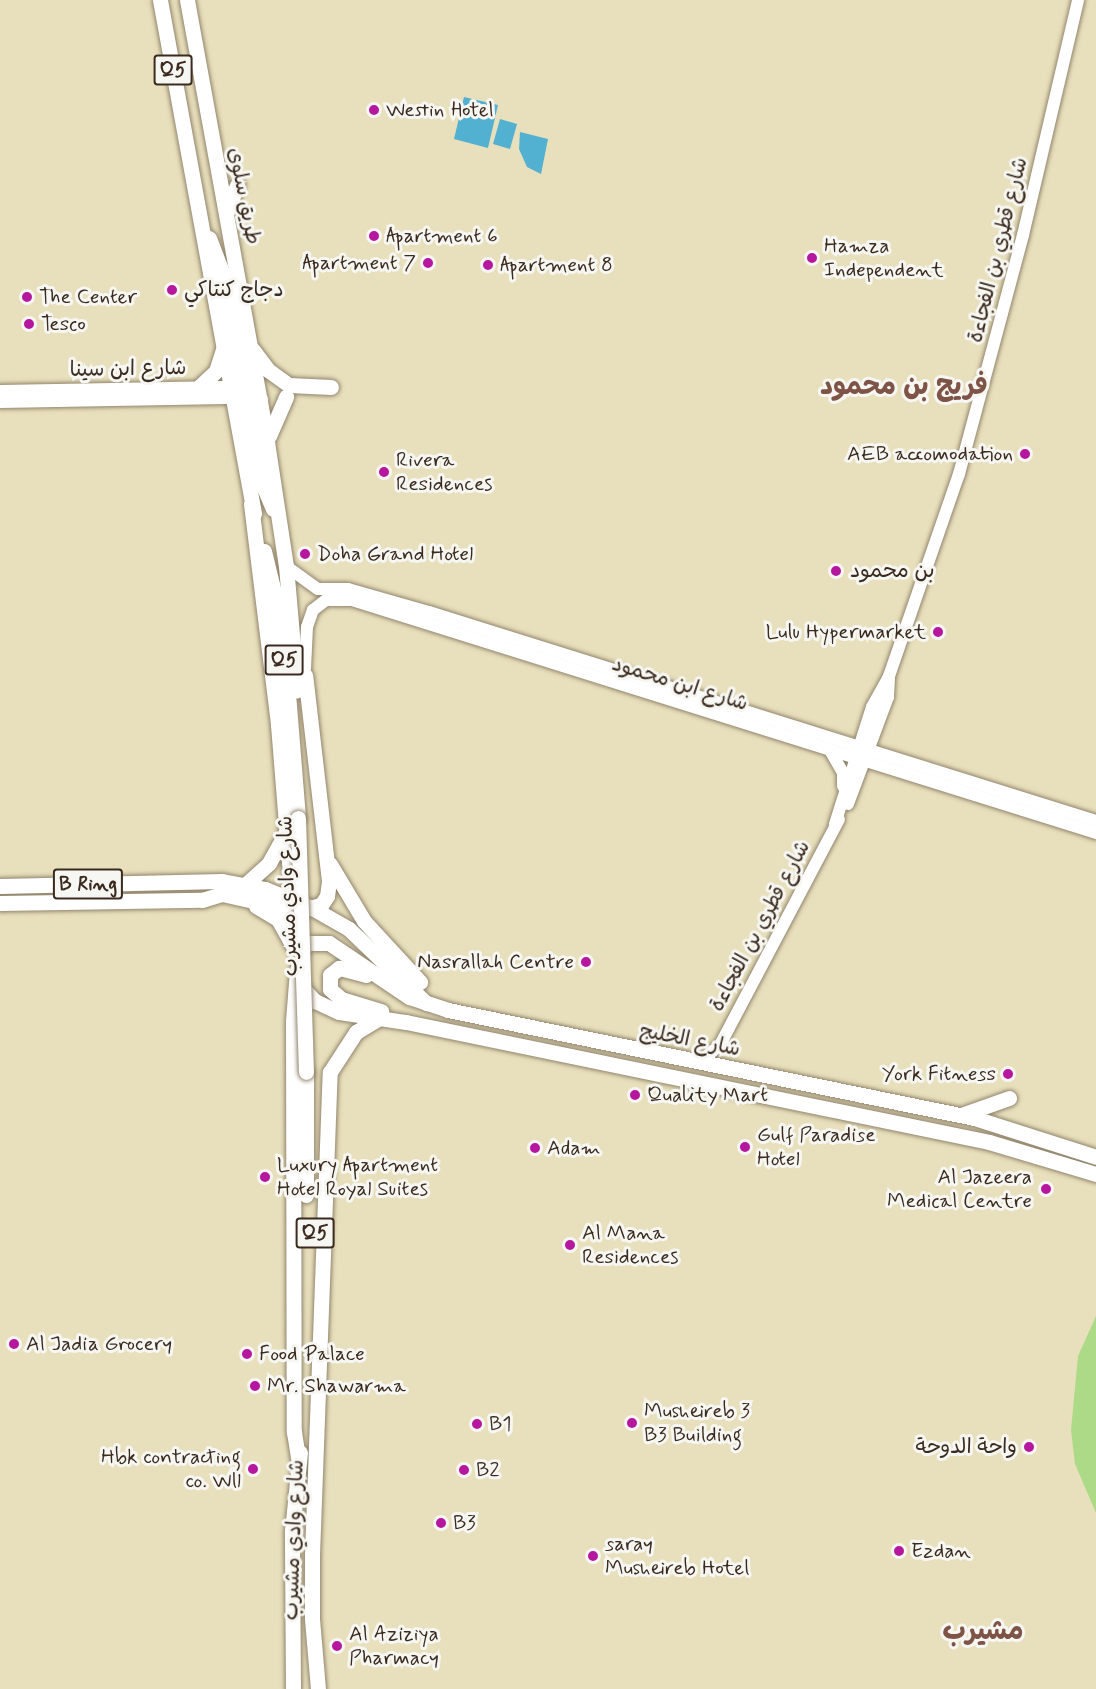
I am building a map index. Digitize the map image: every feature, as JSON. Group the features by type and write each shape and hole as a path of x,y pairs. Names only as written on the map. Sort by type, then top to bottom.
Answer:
{"main road":[{"name":"Q5","path":"160,0 225,343 245,393"},
{"name":"طريق سلوى","path":"188,0 251,348 245,393"},
{"path":"226,214 237,185"},
{"path":"201,226 222,268 262,483 279,522"},
{"path":"199,387 216,371 225,343"},
{"path":"251,348 268,370 289,385 331,387"},
{"name":"شارع وادي مشيرب","path":"245,393 267,442 286,566 298,822 284,902 297,957 294,1432 299,1462"},
{"name":"شارع وادي مشيرب","path":"245,393 251,504 275,596 298,822 317,1072 314,1322 320,1393 312,1619 318,1689"},
{"path":"267,442 273,420 286,397"},
{"path":"286,566 295,600 326,855 328,892 314,909"},
{"path":"246,884 273,858 298,822"},
{"path":"326,855 364,921 448,1010"},
{"name":"B Ring","path":"0,886 176,881 246,884 284,902"},
{"name":"B Ring","path":"0,903 202,900 222,894 284,902 314,909 356,935 426,1003"},
{"path":"202,900 242,902 269,912 286,930 297,957"},
{"name":"شارع الخليج","path":"297,957 307,942 329,943 398,991 448,1010 959,1115 1096,1157"},
{"path":"398,991 347,967 334,970 329,980 331,991 341,999 406,1022"},
{"name":"شارع الخليج","path":"296,981 328,1009 406,1022 989,1142 1096,1174"},
{"path":"317,1072 356,1032 381,1018"},
{"name":"شارع وادي مشيرب","path":"293,1689 292,1531 303,1429 306,1151 317,1072"},
{"path":"959,1115 1009,1098"},
{"path":"291,1656 303,1689"}],"street":[{"name":"شارع قطري بن الفجاءة","path":"698,1063 720,1045 835,824 866,747 878,693 889,676 980,404 1078,0"},
{"name":"شارع ابن سينا","path":"0,391 199,387 245,393"},
{"name":"شارع ابن سينا","path":"0,402 245,393"},
{"name":"شارع ابن محمود","path":"286,566 312,587 352,590 866,747 1096,821"},
{"name":"شارع ابن محمود","path":"304,669 310,614 326,600 346,599 1096,833"},
{"path":"831,752 843,773 840,805"},
{"name":"شارع قطري بن الفجاءة","path":"835,824 840,805 861,760"},
{"name":"شارع قطري بن الفجاءة","path":"720,1045 727,1069"}],"green space":[{"path":"1096,1316 1096,1513 1075,1464 1071,1430 1078,1356"}],"water":[{"path":"464,97 498,105 488,148 454,139"},
{"path":"500,119 517,124 510,149 493,144"},
{"path":"520,132 548,139 541,174 527,167 519,149"}],"place":[{"name":"Westin Hotel","path":"374,110"},
{"name":"Apartment 6","path":"374,236"},
{"name":"Hamza Independent","path":"812,258"},
{"name":"Apartment 7","path":"428,263"},
{"name":"Apartment 8","path":"488,265"},
{"name":"دجاج كنتاكي","path":"172,290"},
{"name":"The Center","path":"27,297"},
{"name":"Tesco","path":"29,324"},
{"name":"AEB accomodation","path":"1025,454"},
{"name":"Rivera Residences","path":"384,472"},
{"name":"Doha Grand Hotel","path":"305,554"},
{"name":"بن محمود","path":"836,571"},
{"name":"Lulu Hypermarket","path":"938,632"},
{"name":"Nasrallah Centre","path":"586,962"},
{"name":"York Fitness","path":"1008,1074"},
{"name":"Quality Mart","path":"635,1095"},
{"name":"Gulf Paradise Hotel","path":"745,1147"},
{"name":"Adam","path":"535,1148"},
{"name":"Luxury Apartment Hotel Royal Suites","path":"265,1177"},
{"name":"Al Jazeera Medical Centre","path":"1046,1189"},
{"name":"Al Mana Residences","path":"570,1245"},
{"name":"Al Jadia Grocery","path":"14,1344"},
{"name":"Food Palace","path":"247,1354"},
{"name":"Mr. Shawarma","path":"255,1386"},
{"name":"Musheireb 3 B3 Building","path":"632,1423"},
{"name":"B1","path":"477,1424"},
{"name":"واحة الدوحة","path":"1029,1447"},
{"name":"Hbk contracting co. Wll","path":"253,1469"},
{"name":"B2","path":"464,1470"},
{"name":"B3","path":"441,1523"},
{"name":"Ezdan","path":"899,1551"},
{"name":"saray Musheireb Hotel","path":"593,1556"},
{"name":"Al Aziziya Pharmacy","path":"337,1646"}],"district":[{"name":"فريج بن محمود","path":"904,387"},
{"name":"مشيرب","path":"983,1632"}]}
